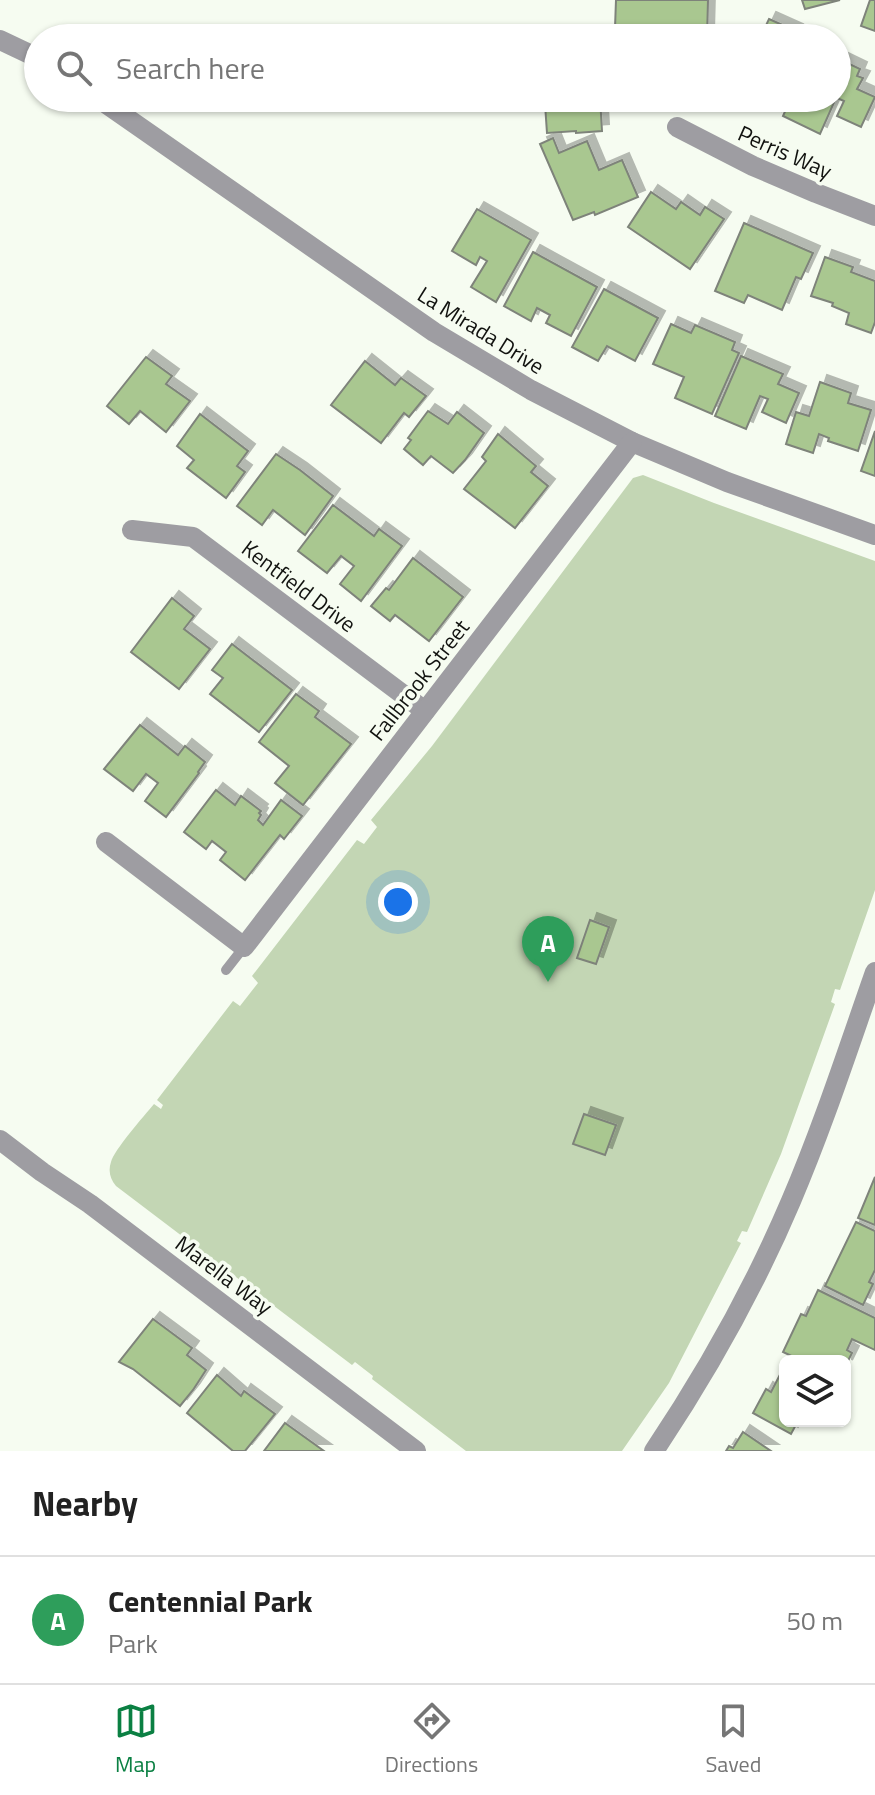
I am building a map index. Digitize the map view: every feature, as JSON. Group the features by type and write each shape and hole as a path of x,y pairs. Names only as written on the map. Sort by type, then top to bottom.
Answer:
{"street":[{"path":"0,40 24,51"},
{"name":"La Mirada Drive","path":"118,112 434,332 531,390 632,442 727,482 875,535"},
{"name":"Perris Way","path":"677,127 766,171 875,216"},
{"name":"Fallbrook Street","path":"244,947 632,442"},
{"name":"Kentfield Drive","path":"132,530 193,537 425,711"},
{"path":"106,842 244,947"},
{"path":"654,1451 718,1347 757,1275 821,1126 875,972"},
{"name":"Marella Way","path":"0,1140 90,1204 416,1451"}],"lane":[{"path":"226,970 244,947"}],"green space":[{"path":"643,475 875,561 875,890 840,990 835,989 831,1002 835,1004 781,1154 747,1232 742,1231 737,1241 741,1243 669,1383 622,1451 466,1451 372,1379 373,1376 355,1362 352,1365 116,1186 110,1175 110,1165 123,1142 154,1104 161,1109 163,1105 157,1100 233,1001 240,1006 258,983 252,976 357,840 364,844 377,827 371,820 432,746 633,478"}],"building":[{"path":"616,0 708,0 707,24 615,24"},
{"path":"802,0 840,0 805,9"},
{"path":"870,0 875,0 875,31 861,26"},
{"path":"851,65 860,69 857,76 863,78 857,89 875,97 861,127 837,116 839,112 851,112"},
{"path":"546,112 601,112 602,131 547,133"},
{"path":"785,112 830,112 820,134 783,116"},
{"path":"553,138 559,153 587,141 599,170 622,160 638,197 595,215 594,212 573,220 540,144"},
{"path":"651,192 676,209 681,202 700,215 705,207 724,219 690,269 628,227"},
{"path":"477,209 531,240 496,302 471,287 487,261 480,257 476,265 452,251"},
{"path":"744,223 813,253 801,279 796,277 782,310 748,295 744,303 715,291"},
{"path":"533,252 597,287 571,336 546,323 550,315 537,308 531,321 504,306"},
{"path":"825,257 853,267 851,272 875,281 875,322 871,333 846,324 849,313 832,306 833,303 811,296"},
{"path":"604,289 658,318 635,361 607,346 598,361 572,347"},
{"path":"671,324 691,333 695,325 735,342 732,350 739,353 712,414 675,398 684,377 653,364"},
{"path":"741,356 783,374 778,384 799,393 786,423 762,412 768,399 760,396 746,429 715,416"},
{"path":"146,357 172,376 166,384 190,401 166,432 140,411 129,424 107,406"},
{"path":"365,361 395,385 401,378 426,396 409,417 404,413 381,443 331,405"},
{"path":"820,382 851,393 848,403 871,410 858,451 828,441 829,438 819,434 813,453 786,444 796,412 809,416"},
{"path":"428,411 448,424 457,412 484,433 453,473 431,456 423,465 404,449 411,440 408,438"},
{"path":"200,414 248,451 237,466 245,472 226,498 187,468 194,460 177,446"},
{"path":"875,431 875,476 861,471"},
{"path":"498,434 536,466 531,472 548,486 515,528 464,489 486,461 482,457"},
{"path":"276,454 333,496 305,535 273,510 262,525 237,506"},
{"path":"333,505 374,536 379,529 402,546 361,601 340,584 354,566 341,556 327,573 298,551"},
{"path":"413,558 463,597 429,641 395,615 390,621 371,606 386,588 389,590"},
{"path":"172,598 194,616 184,629 210,649 179,689 131,652"},
{"path":"232,644 292,690 259,732 210,694 223,678 212,670"},
{"path":"296,694 319,711 315,717 351,744 303,805 275,783 289,766 259,742"},
{"path":"140,725 178,755 185,746 205,762 166,817 145,801 158,783 146,774 133,791 104,769"},
{"path":"216,790 235,805 241,796 261,811 258,820 263,825 281,800 302,816 284,839 280,835 245,880 220,860 226,852 212,841 206,849 184,832"},
{"path":"590,920 609,927 596,964 577,958"},
{"path":"584,1114 616,1125 605,1155 573,1144"},
{"path":"875,1177 875,1225 858,1218"},
{"path":"856,1222 875,1231 875,1270 869,1282 873,1284 863,1305 825,1286"},
{"path":"818,1290 875,1318 875,1350 852,1339 847,1350 851,1355 789,1355 783,1352 801,1314 806,1316"},
{"path":"153,1319 192,1348 187,1355 206,1370 180,1406 133,1369 119,1362"},
{"path":"217,1375 241,1396 244,1391 275,1414 245,1451 233,1451 187,1413"},
{"path":"779,1377 779,1427 795,1427 791,1434 753,1413 766,1389 771,1392"},
{"path":"285,1423 324,1451 264,1451"},
{"path":"743,1432 771,1451 726,1451 729,1446 733,1448"}],"place":[{"name":"Centennial Park","path":"548,982"}]}
